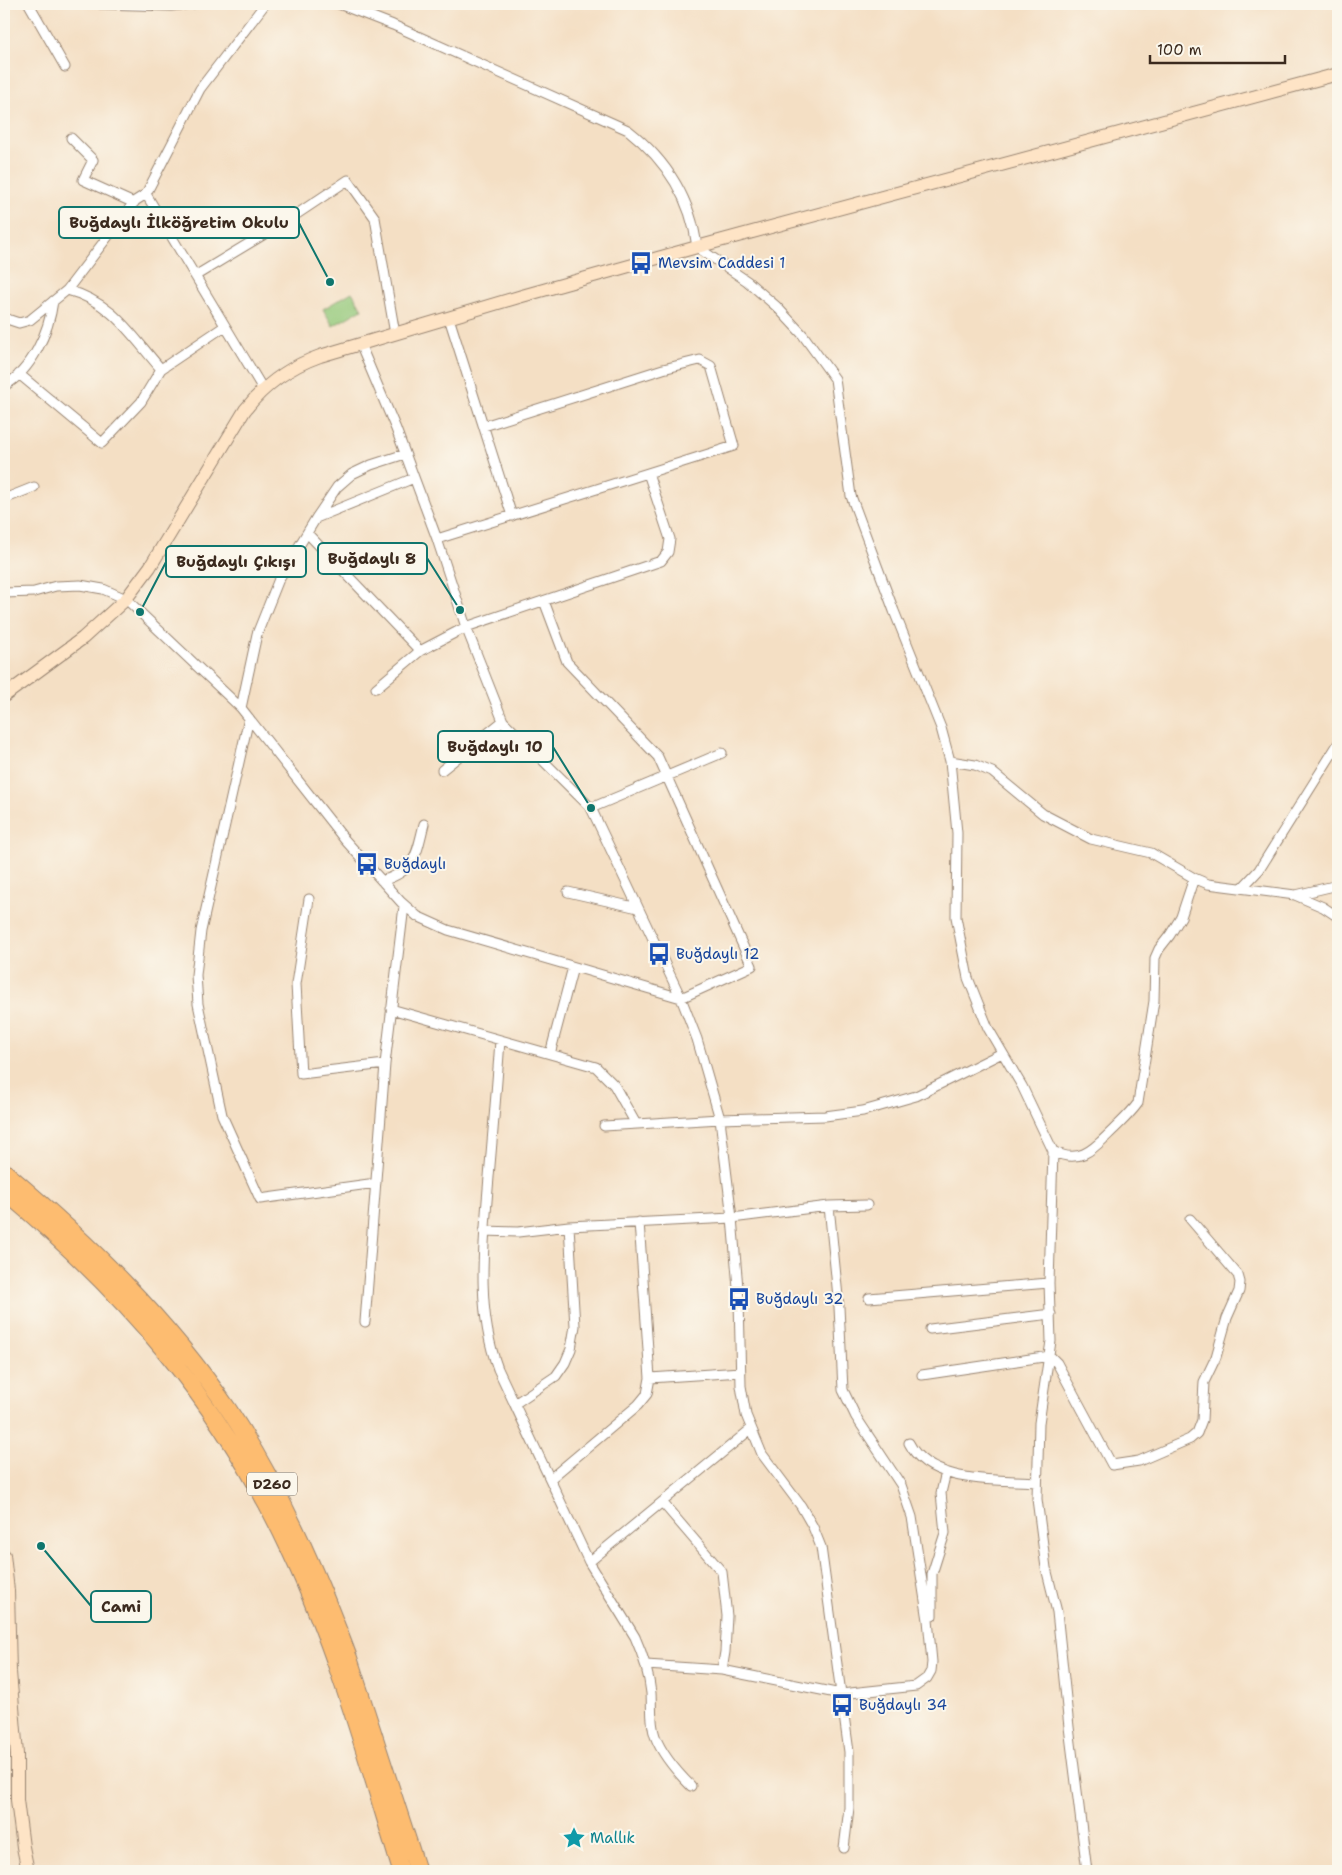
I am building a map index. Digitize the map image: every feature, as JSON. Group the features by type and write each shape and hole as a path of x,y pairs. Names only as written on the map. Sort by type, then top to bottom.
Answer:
{"highway":[{"name":"D260","path":"4,1172 97,1254 160,1320 213,1388 258,1457 294,1524 336,1624 349,1658 418,1871"},
{"name":"D260","path":"4,1191 89,1267 140,1320 201,1396 246,1466 291,1552 320,1624 348,1702 401,1871"}],"street":[{"path":"29,4 65,67"},
{"path":"100,4 171,6 194,4"},
{"path":"4,318 18,322 30,320 67,290 134,203 146,194 200,89 265,4"},
{"path":"339,4 393,25 628,130 656,155 678,186 690,216 697,247 747,281 777,308 803,335 835,379 851,496 941,728 950,761 957,833 956,917 959,938 975,997 988,1028 1026,1094 1053,1151 1049,1283 1051,1342 1039,1423 1036,1482 1047,1576 1058,1612 1087,1871"},
{"path":"4,696 83,638 105,620 126,598 150,567 245,410 263,390 295,366 360,344 697,247 1338,74"},
{"path":"71,138 92,160 83,180 134,203"},
{"path":"195,276 291,218 348,180 375,218 395,334"},
{"path":"146,194 263,390"},
{"path":"67,290 95,300 111,311 161,369"},
{"path":"4,386 19,374 42,340 51,316 54,301"},
{"path":"449,318 512,516"},
{"path":"19,374 102,443 141,402 161,369 225,326"},
{"path":"360,344 405,454 437,539 466,627 502,721 591,808 681,998 706,1065 720,1119 732,1218 739,1299 743,1400 751,1429 769,1465 808,1517 821,1546 850,1768 849,1808 844,1848"},
{"path":"437,539 734,446 711,366 700,360 663,369 484,426"},
{"path":"241,708 257,634 279,579 316,518 337,487 352,474 371,465 405,454"},
{"path":"376,688 420,651 466,627 656,564 665,557 670,548 670,539 648,473"},
{"path":"316,518 414,478"},
{"path":"4,499 34,487"},
{"path":"307,533 420,651"},
{"path":"4,593 34,592 56,586 80,585 103,589 126,598 241,708 345,840 404,906 437,927 681,998 752,966 658,757 567,662 544,601"},
{"path":"249,718 200,931 196,960 198,1004 222,1115 260,1199 376,1183"},
{"path":"442,770 502,721"},
{"path":"1243,888 1258,870 1338,744"},
{"path":"591,808 722,753"},
{"path":"950,761 975,765 992,772 1043,814 1084,836 1101,842 1132,847 1151,853 1208,884 1296,894 1338,885"},
{"path":"382,881 406,870 414,862 424,824"},
{"path":"1053,1151 1071,1156 1088,1152 1130,1113 1138,1103 1154,1002 1155,958 1181,917 1194,878"},
{"path":"568,892 638,908"},
{"path":"1296,894 1323,907 1338,917"},
{"path":"309,899 296,984 301,1074 385,1064"},
{"path":"366,1322 385,1064 404,906"},
{"path":"550,1054 573,967"},
{"path":"392,1008 596,1067 614,1085 636,1124"},
{"path":"500,1040 484,1231 486,1331 498,1369 589,1562 635,1637 646,1664 651,1692 651,1720 654,1735 667,1758 691,1786"},
{"path":"604,1126 720,1119 825,1116 872,1109 916,1096 1002,1053"},
{"path":"484,1231 518,1232 569,1226 732,1218 829,1206 867,1205"},
{"path":"646,1664 722,1670 841,1694 916,1686 924,1682 929,1675 932,1662 928,1620 912,1517 906,1497 894,1473 856,1417 843,1390 839,1307 829,1206"},
{"path":"1049,1355 1057,1363 1112,1465 1139,1461 1194,1436 1201,1425 1204,1382 1216,1357 1227,1318 1239,1291 1240,1282 1238,1275 1190,1218"},
{"path":"550,1479 638,1405 647,1394 650,1378 639,1222"},
{"path":"516,1404 556,1376 572,1349 575,1326 569,1226"},
{"path":"869,1298 1049,1283"},
{"path":"930,1329 1051,1314"},
{"path":"922,1375 1049,1355"},
{"path":"650,1378 741,1372"},
{"path":"589,1562 751,1429"},
{"path":"909,1443 921,1460 957,1476 1036,1482"},
{"path":"928,1620 932,1615 932,1574 945,1533 942,1493 946,1472"},
{"path":"662,1502 722,1572 727,1616 727,1634 722,1670"},
{"path":"4,1555 8,1591 10,1672 17,1754 17,1800 28,1871"}],"green space":[{"path":"352,292 362,309 333,326 323,309"}],"place":[{"name":"Mevsim Caddesi 1","path":"641,263"},
{"name":"Buğdaylı İlköğretim Okulu","path":"330,282"},
{"name":"Buğdaylı 8","path":"460,610"},
{"name":"Buğdaylı Çıkışı","path":"140,612"},
{"name":"Buğdaylı 10","path":"591,808"},
{"name":"Buğdaylı","path":"367,864"},
{"name":"Buğdaylı 12","path":"659,954"},
{"name":"Buğdaylı 32","path":"739,1299"},
{"name":"Cami","path":"41,1546"},
{"name":"Buğdaylı 34","path":"842,1705"},
{"name":"Mallık","path":"574,1838"}]}
